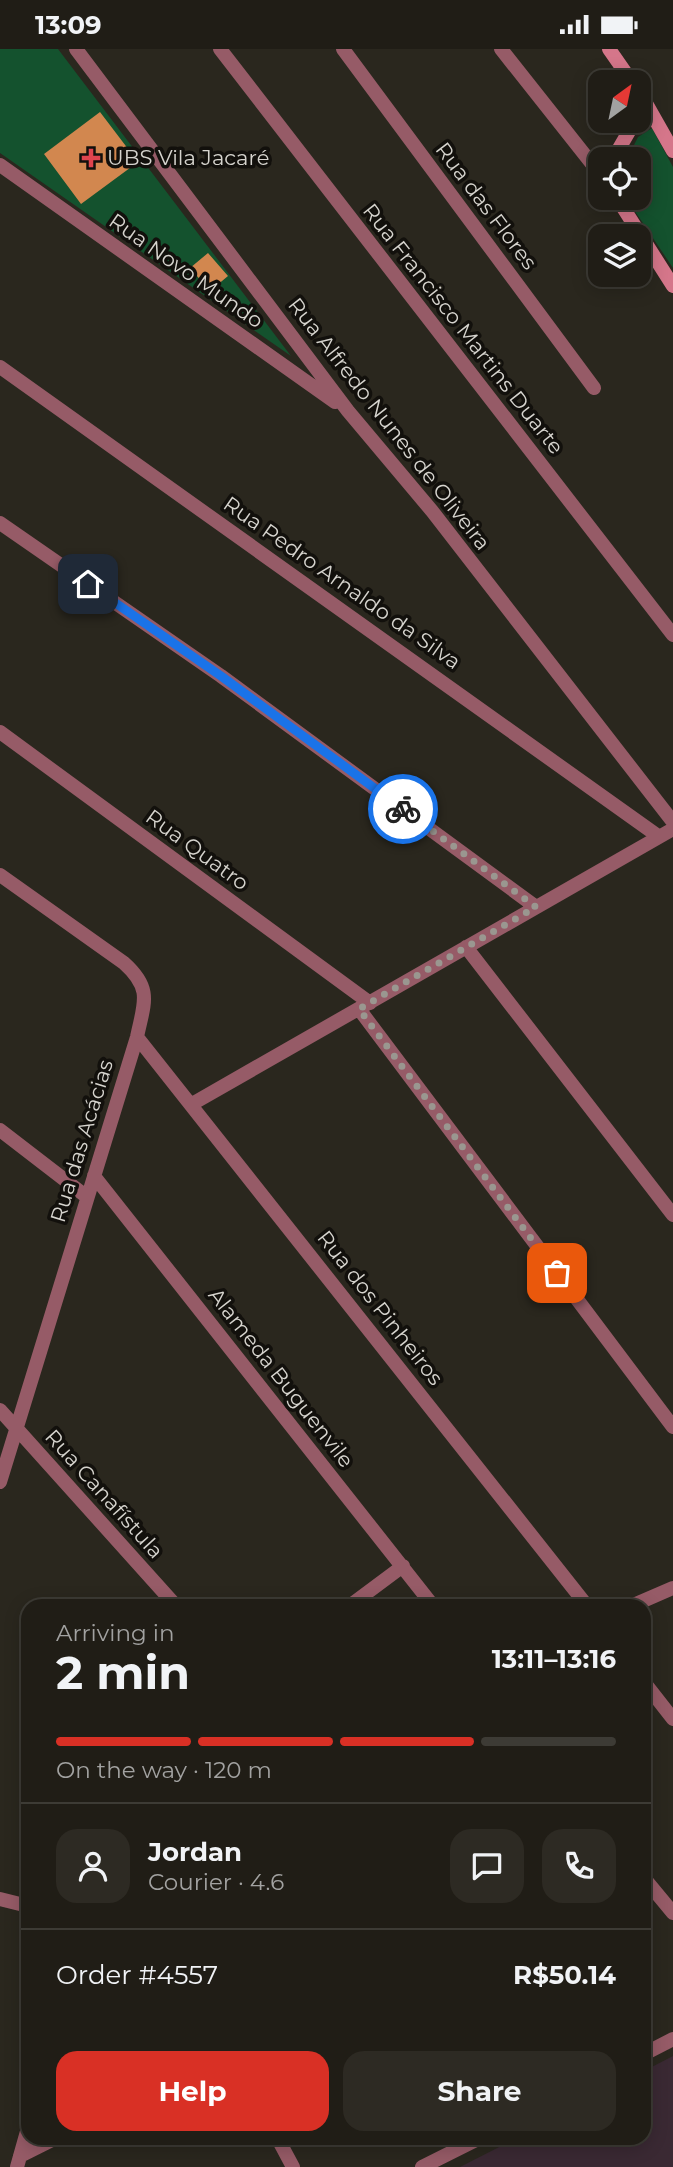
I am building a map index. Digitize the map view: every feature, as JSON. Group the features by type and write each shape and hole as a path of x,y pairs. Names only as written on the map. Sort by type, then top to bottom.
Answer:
{"main road":[{"path":"609,49 624,70"},
{"path":"651,111 673,151"},
{"path":"625,210 673,286"}],"street":[{"name":"Rua Alfredo Nunes de Oliveira","path":"76,49 348,411 432,511 673,822"},
{"name":"Rua Francisco Martins Duarte","path":"220,49 673,635"},
{"name":"Rua das Flores","path":"343,49 594,388"},
{"path":"501,49 588,159"},
{"name":"Rua Novo Mundo","path":"0,165 348,411"},
{"name":"Rua Pedro Arnaldo da Silva","path":"0,367 658,836"},
{"path":"0,523 221,676 536,907"},
{"name":"Rua Quatro","path":"0,732 364,1006 673,1427"},
{"path":"192,1104 673,829"},
{"name":"Rua das Acácias","path":"0,875 124,963 139,978 145,996 137,1037 0,1482"},
{"path":"467,947 673,1215"},
{"name":"Rua dos Pinheiros","path":"137,1037 582,1599"},
{"path":"0,1130 86,1197"},
{"name":"Alameda Buguenvile","path":"94,1175 428,1599"},
{"name":"Rua Canafístula","path":"0,1410 169,1599"},
{"path":"359,1599 403,1566"},
{"path":"648,1599 673,1588"},
{"path":"651,1691 673,1719"},
{"path":"651,1886 673,1913"},
{"path":"0,1899 21,1904"},
{"path":"651,2050 673,2039"},
{"path":"19,2161 44,2145"},
{"path":"281,2145 293,2167"},
{"path":"422,2167 466,2145"}],"shaded area":[{"path":"673,2056 673,2167 460,2167 503,2145 651,2145 651,2067"}],"green space":[{"path":"0,49 58,49 291,356 0,153"},
{"path":"651,129 673,167 673,268 651,235 651,224 643,224 634,210 651,210 651,147 633,147 638,137 651,133"}],"building":[{"name":"UBS Vila Jacaré","path":"100,112 138,162 81,204 44,154"},
{"path":"208,253 228,276 210,291 190,268"}],"way so far":[{"path":"403,809 536,907 359,1009 557,1273"}],"place":[{"name":"UBS Vila Jacaré","path":"91,158"}],"route":[{"path":"88,584 221,676 403,809"}]}
